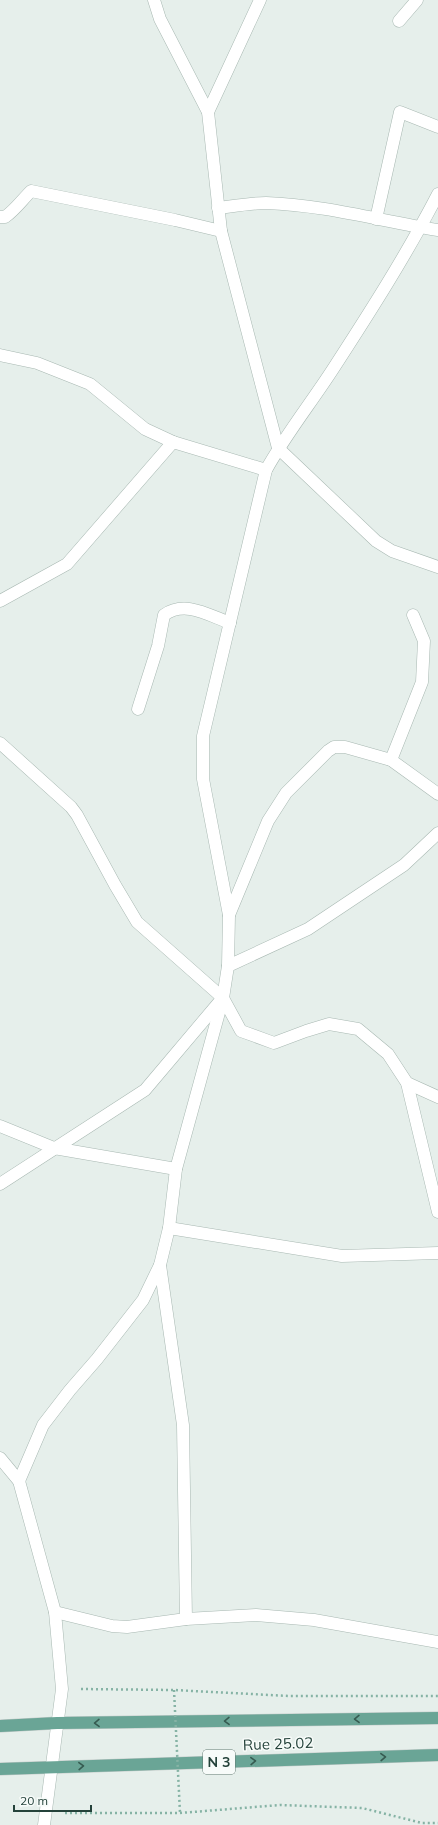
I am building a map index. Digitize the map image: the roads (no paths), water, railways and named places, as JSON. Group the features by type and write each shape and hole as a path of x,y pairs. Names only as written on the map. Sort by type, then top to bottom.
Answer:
{"main road":[{"path":"0,1726 57,1723 438,1718"},
{"name":"Rue 25.02","path":"0,1769 438,1755"}],"street":[{"path":"154,0 160,19 208,112 220,231 278,448 376,541 392,551 438,567"},
{"path":"208,112 260,0"},
{"path":"399,21 418,0"},
{"path":"376,218 400,112 438,127"},
{"path":"0,217 5,218 12,212 18,203 32,191 175,220 220,231"},
{"path":"19,1481 43,1425 70,1390 97,1360 143,1300 160,1265 169,1228 176,1169 223,998 228,966 229,915 203,779 203,736 266,470 278,448 333,369 421,227 438,194"},
{"path":"218,208 265,203 320,208 438,230"},
{"path":"0,355 37,363 90,384 145,429 173,442 266,470"},
{"path":"0,601 67,564 173,442"},
{"path":"138,709 158,646 164,615 172,610 191,608 230,623"},
{"path":"391,760 422,682 424,640 413,615"},
{"path":"0,743 60,796 77,815 137,922 223,998 241,1031 274,1043 306,1030 330,1024 358,1029 388,1054 407,1083 438,1212"},
{"path":"229,915 268,821 286,794 328,751 334,747 345,747 391,760 438,794"},
{"path":"228,966 308,929 404,865 438,832"},
{"path":"0,1184 145,1090 223,998"},
{"path":"407,1083 438,1097"},
{"path":"0,1126 54,1148 176,1169"},
{"path":"169,1228 342,1256 438,1253"},
{"path":"160,1265 183,1426 186,1619"},
{"path":"0,1458 19,1481 55,1612 62,1689 47,1813 44,1825"},
{"path":"55,1612 96,1623 120,1627 186,1619 256,1614 314,1620 438,1642"}]}
